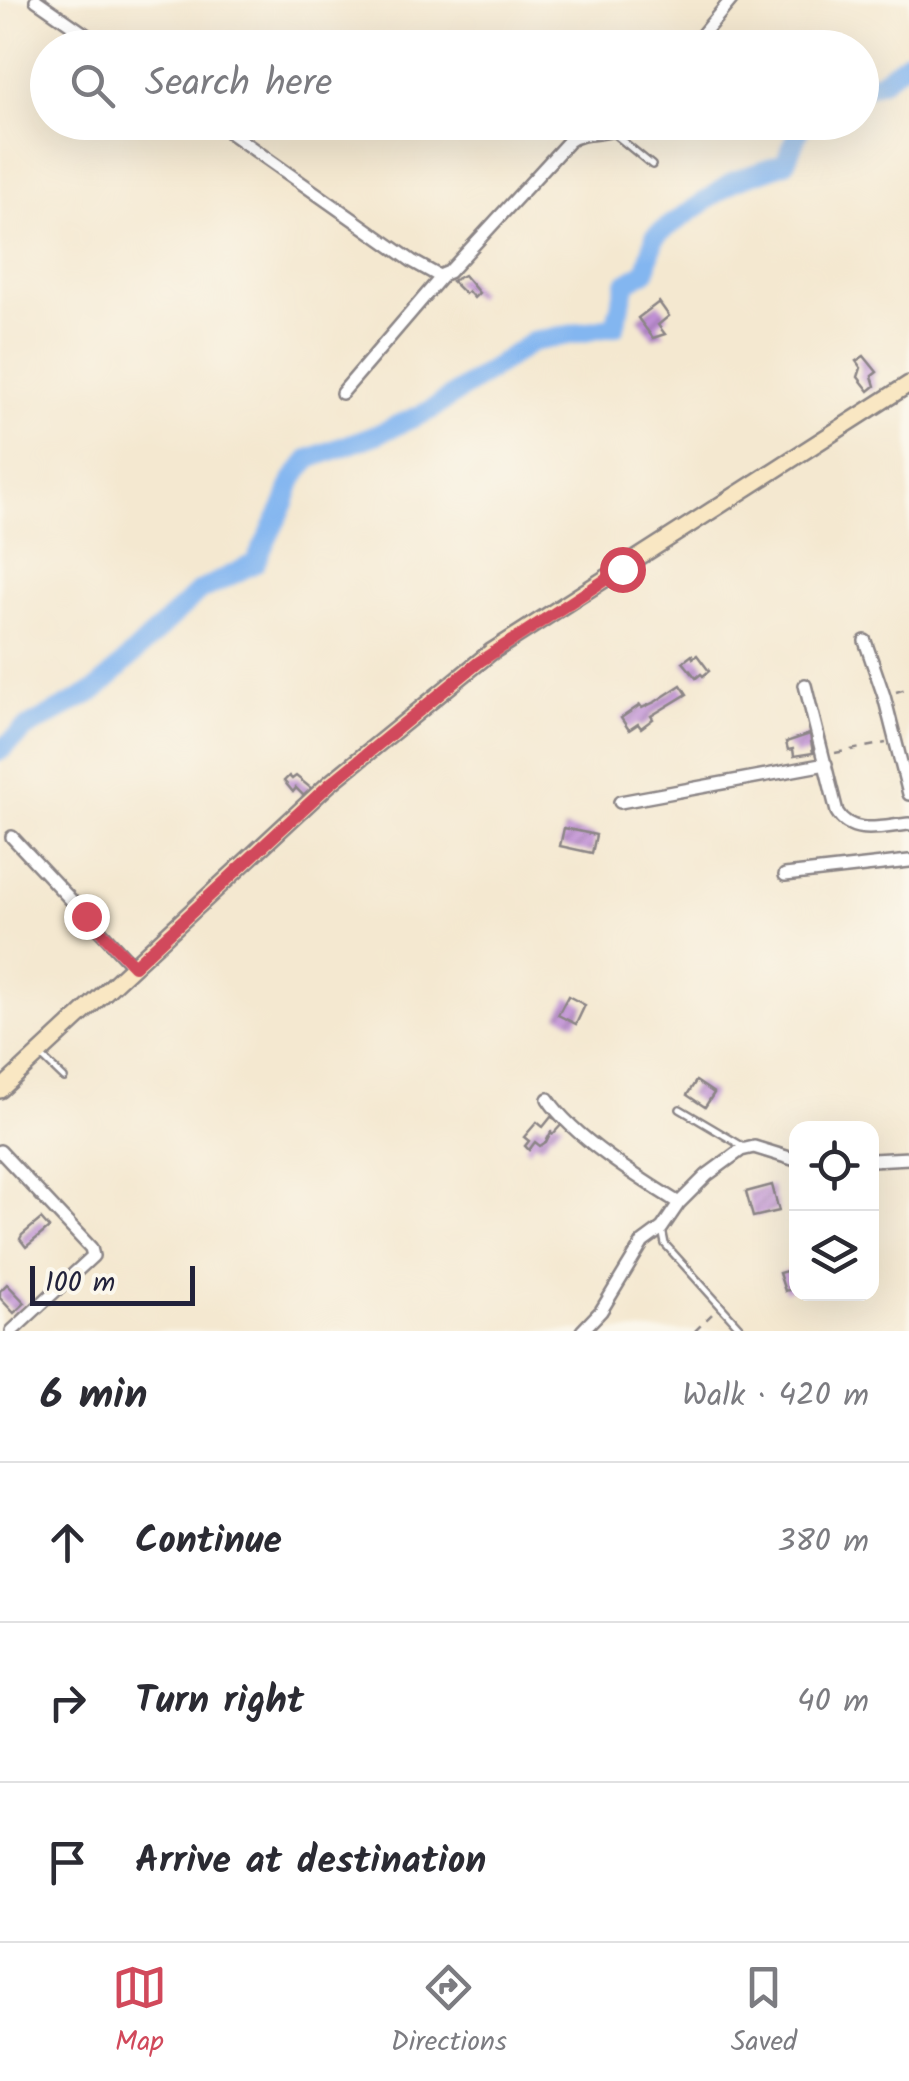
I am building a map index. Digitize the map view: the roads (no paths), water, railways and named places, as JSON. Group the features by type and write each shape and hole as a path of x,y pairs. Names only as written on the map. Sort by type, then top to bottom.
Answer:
{"street":[{"path":"36,0 79,30"},
{"path":"705,30 731,0"},
{"path":"241,140 428,272 443,276"},
{"path":"342,393 443,276 571,140"},
{"path":"0,1090 330,784 491,652 909,384"},
{"path":"864,641 897,740 909,794"},
{"path":"805,685 836,812 847,824 862,828 909,824"},
{"path":"620,802 824,760"},
{"path":"12,837 134,966"},
{"path":"785,875 909,861"},
{"path":"548,1099 558,1114 580,1132 678,1203"},
{"path":"582,1331 601,1311 644,1242 662,1228 678,1203 707,1176 746,1148 764,1148 789,1157"},
{"path":"0,1152 92,1252 90,1262 12,1331"},
{"path":"879,1160 909,1158"}],"lane":[{"path":"621,140 652,166"},
{"path":"38,1054 64,1078"},
{"path":"680,1108 746,1148"},
{"path":"662,1228 666,1244 743,1331"}],"waterway":[{"path":"879,82 909,60"},
{"path":"0,751 25,729 96,690 198,592 255,563 292,481 309,459 431,410 532,342 615,326 626,283 646,271 655,236 734,181 785,163 795,140"}]}
